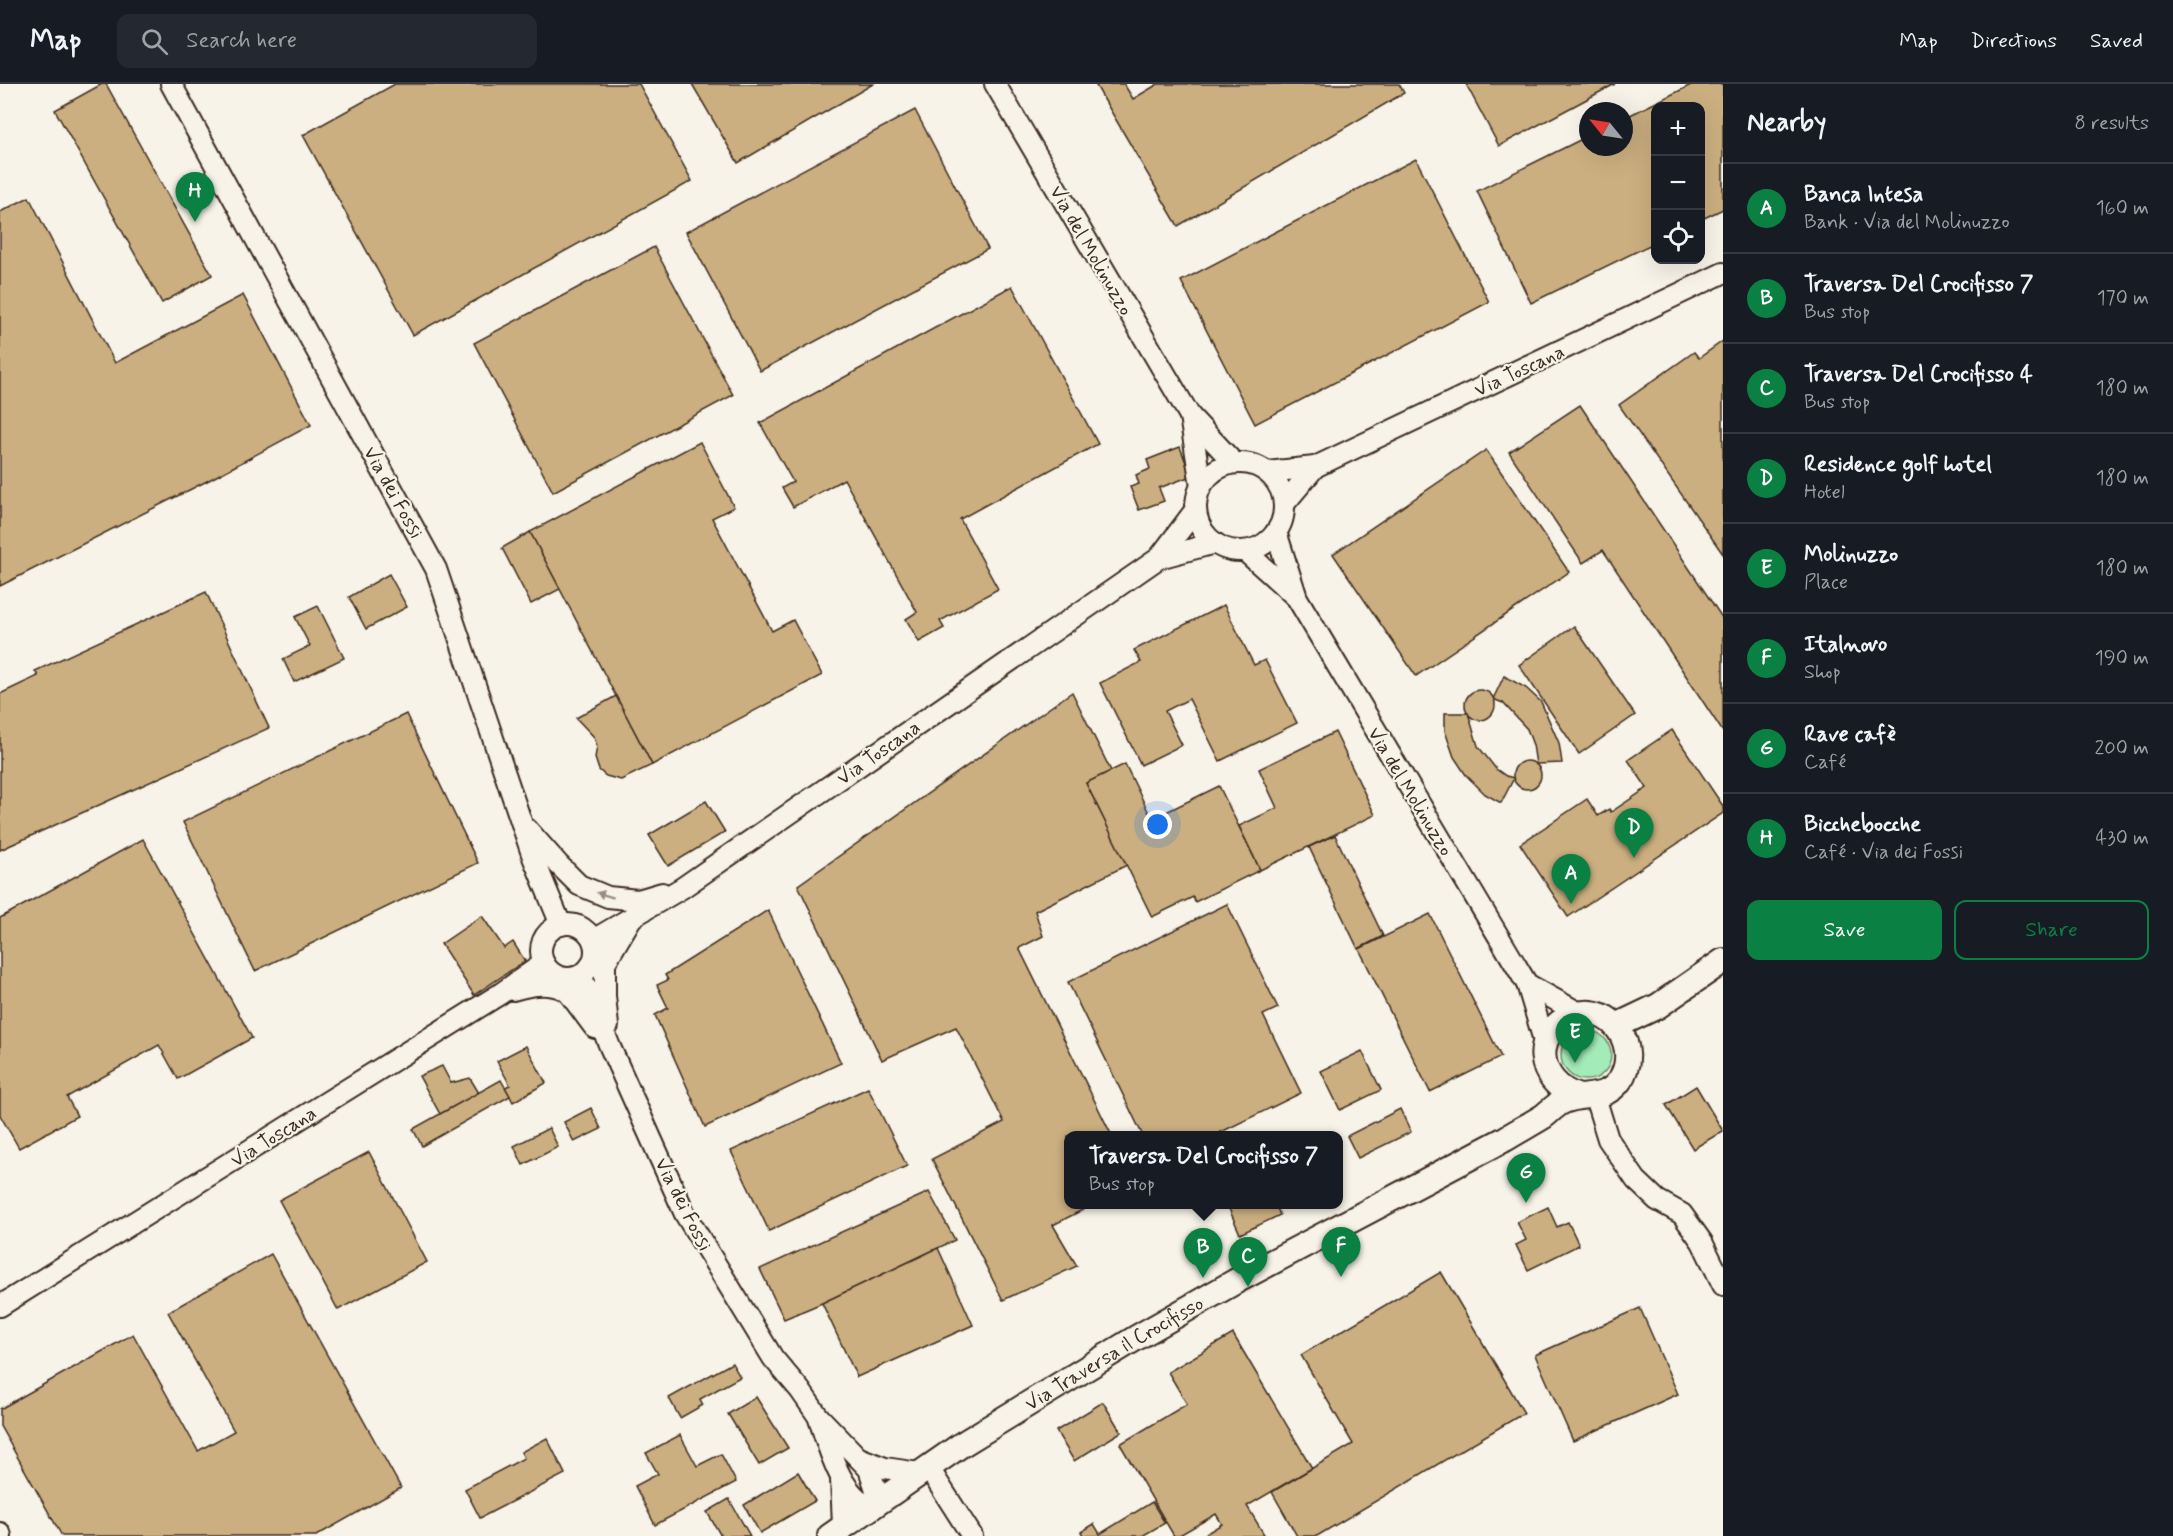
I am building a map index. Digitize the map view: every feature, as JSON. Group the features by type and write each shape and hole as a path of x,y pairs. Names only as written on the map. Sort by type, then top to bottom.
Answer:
{"street":[{"name":"Via dei Fossi","path":"171,84 436,569 533,857 561,925"},
{"name":"Via del Molinuzzo","path":"995,84 1190,416 1234,463"},
{"name":"Via Toscana","path":"1267,472 1315,466 1723,273"},
{"name":"Via del Molinuzzo","path":"1190,416 1202,486"},
{"path":"1234,463 1257,466 1267,472 1282,492 1284,504 1282,519 1276,532 1257,548 1234,550 1215,543 1205,534 1196,509 1197,497 1210,474 1234,463"},
{"name":"Via Toscana","path":"1284,504 1315,466"},
{"name":"Via Toscana","path":"593,940 682,888 1159,558 1196,509"},
{"name":"Via del Molinuzzo","path":"1276,532 1297,598 1527,984 1545,1044"},
{"name":"Via Toscana","path":"1159,558 1215,543"},
{"name":"Via del Molinuzzo","path":"1245,550 1297,598"},
{"path":"522,823 579,885 608,897 638,900 682,888"},
{"path":"610,1047 605,996 605,963 631,919"},
{"path":"561,925 576,925 589,933 593,940 596,948 592,964 580,975 572,978 556,975 544,963 541,948 544,940 548,933 561,925"},
{"name":"Via Traversa il Crocifisso","path":"1616,1026 1658,1006 1723,961"},
{"name":"Via Toscana","path":"0,1306 500,994 544,963"},
{"name":"Via dei Fossi","path":"580,975 686,1214 773,1358 818,1416 869,1469 876,1490 873,1508 863,1504 855,1497 841,1476 818,1416"},
{"path":"500,994 526,986 545,984 567,990 610,1047"},
{"path":"1527,984 1579,1013"},
{"name":"Via Traversa il Crocifisso","path":"836,1531 873,1508 923,1470 1054,1386 1197,1303 1504,1139 1542,1117 1562,1102 1612,1089 1619,1082 1628,1063 1628,1050 1658,1006"},
{"path":"1628,1050 1624,1036 1616,1026 1604,1017 1579,1013 1558,1023 1548,1035 1543,1059 1547,1074 1555,1084 1566,1093 1587,1097 1608,1139 1636,1180 1657,1200 1682,1214 1701,1242 1723,1286"},
{"name":"Via Traversa il Crocifisso","path":"1504,1139 1555,1084"},
{"name":"Via dei Fossi","path":"859,1458 885,1468 923,1470"},
{"path":"923,1470 972,1536"},
{"name":"Via dei Fossi","path":"836,1531 841,1476"}],"green space":[{"path":"1581,1030 1591,1030 1604,1037 1611,1050 1611,1060 1604,1073 1591,1080 1581,1080 1572,1076 1565,1069 1561,1060 1561,1050 1565,1041 1572,1034"}],"building":[{"path":"102,84 106,84 212,275 162,303 55,110"},
{"path":"395,84 639,84 692,181 413,335 303,135"},
{"path":"692,84 873,84 738,163"},
{"path":"1095,84 1124,84 1133,99 1158,84 1399,84 1404,93 1178,226"},
{"path":"1466,84 1615,84 1579,102 1499,146"},
{"path":"1693,84 1723,84 1723,209 1705,218 1705,102 1656,102"},
{"path":"1651,105 1651,244 1531,303 1477,191 1579,140 1579,156 1633,156 1633,114"},
{"path":"915,110 988,249 760,371 686,232"},
{"path":"1416,159 1489,302 1255,424 1181,281"},
{"path":"29,197 115,363 243,295 311,425 209,480 0,586 0,212"},
{"path":"654,247 733,395 553,492 474,343"},
{"path":"1012,286 1098,444 960,519 998,589 940,621 944,628 919,642 906,619 917,612 844,479 793,507 782,488 793,482 760,423"},
{"path":"1723,341 1723,554 1619,405 1694,352 1699,358"},
{"path":"1580,405 1723,619 1723,732 1603,550 1583,563 1509,452"},
{"path":"700,442 734,507 712,518 772,631 793,620 822,675 652,765 530,532"},
{"path":"1180,447 1191,476 1159,488 1164,501 1139,510 1130,487 1139,484 1136,475 1150,469 1147,460"},
{"path":"1486,450 1569,572 1416,676 1333,554"},
{"path":"530,532 560,589 531,604 502,548"},
{"path":"389,574 407,607 366,629 349,597"},
{"path":"206,592 269,728 0,850 0,694 38,676 35,671"},
{"path":"1224,605 1254,665 1265,660 1297,723 1220,761 1189,699 1165,711 1182,745 1141,765 1100,683 1141,662 1134,650"},
{"path":"318,606 344,658 294,682 283,659 310,646 295,617"},
{"path":"1574,626 1635,715 1579,754 1519,665"},
{"path":"1504,676 1526,688 1541,702 1559,743 1562,763 1536,764 1533,745 1527,729 1503,703 1493,699"},
{"path":"1480,690 1490,695 1495,705 1490,715 1480,720 1470,715 1465,705 1470,695"},
{"path":"1072,692 1111,771 1086,783 1127,865 1035,911 1043,936 1019,948 1110,1131 1064,1131 1064,1209 1084,1209 1053,1225 1077,1266 1003,1300 932,1159 1004,1122 956,1027 882,1060 798,885"},
{"path":"616,696 652,765 621,780 606,776 599,770 595,758 597,746 594,737 576,718"},
{"path":"1445,713 1468,713 1478,746 1496,769 1514,778 1501,803 1485,794 1466,775 1454,757 1445,731"},
{"path":"406,714 478,863 255,971 183,822"},
{"path":"1672,730 1723,806 1723,813 1568,917 1520,844 1587,799 1598,816 1609,809 1611,812 1647,788 1628,760"},
{"path":"1335,732 1375,815 1260,870 1239,826 1277,808 1259,769"},
{"path":"1527,761 1537,765 1541,775 1537,785 1527,789 1517,785 1513,775 1517,765"},
{"path":"1125,764 1152,819 1219,786 1260,870 1195,902 1193,897 1152,917 1086,783"},
{"path":"706,801 725,832 668,866 649,835"},
{"path":"1335,835 1383,936 1358,949 1309,847"},
{"path":"143,839 252,1038 178,1079 159,1045 67,1097 77,1116 19,1148 0,1115 0,918"},
{"path":"1227,904 1278,1008 1263,1015 1301,1093 1223,1131 1141,1131 1068,982"},
{"path":"768,910 841,1063 705,1127 655,1015 668,1008 657,985 668,980 665,975"},
{"path":"1430,914 1501,1057 1430,1092 1359,949"},
{"path":"482,916 504,948 513,942 525,961 474,995 441,944"},
{"path":"526,1046 546,1083 513,1102 505,1087 510,1085 497,1061"},
{"path":"1362,1051 1381,1090 1340,1110 1321,1071"},
{"path":"442,1066 451,1083 470,1078 479,1093 440,1114 419,1076"},
{"path":"501,1080 510,1096 422,1146 413,1129"},
{"path":"1696,1086 1723,1131 1693,1149 1666,1105"},
{"path":"868,1088 907,1166 769,1231 731,1151"},
{"path":"591,1108 601,1129 574,1142 564,1122"},
{"path":"1400,1109 1411,1132 1358,1158 1347,1136"},
{"path":"549,1128 558,1147 523,1165 514,1146"},
{"path":"369,1152 427,1262 338,1310 279,1200"},
{"path":"929,1192 955,1240 784,1319 760,1269"},
{"path":"1548,1207 1557,1227 1568,1222 1579,1245 1528,1270 1516,1245 1526,1240 1517,1222"},
{"path":"1229,1209 1277,1209 1280,1215 1240,1234"},
{"path":"938,1248 973,1325 857,1377 822,1303"},
{"path":"271,1254 401,1488 316,1536 62,1536 0,1426 0,1409 133,1334 198,1451 234,1431 168,1312"},
{"path":"1441,1272 1524,1413 1317,1536 1297,1536 1272,1492 1353,1444 1301,1355"},
{"path":"1640,1308 1678,1394 1573,1441 1535,1355"},
{"path":"1233,1334 1312,1468 1247,1506 1265,1536 1202,1536 1222,1524 1216,1514 1178,1536 1174,1536 1120,1444 1187,1404 1168,1372"},
{"path":"732,1363 740,1377 700,1399 703,1405 680,1418 669,1398"},
{"path":"756,1397 788,1448 759,1465 728,1414"},
{"path":"1103,1402 1121,1432 1074,1461 1056,1431"},
{"path":"680,1435 697,1466 721,1454 736,1482 655,1525 635,1486 658,1474 646,1453"},
{"path":"547,1438 565,1474 480,1518 465,1489 524,1458 521,1452"},
{"path":"798,1472 815,1501 760,1533 744,1505"},
{"path":"729,1499 750,1536 721,1536 707,1512"},
{"path":"1152,1502 1165,1523 1142,1536 1084,1536 1081,1532 1094,1524 1100,1534"}],"place":[{"name":"Bicchebocche","path":"195,222"},
{"name":"Residence golf hotel","path":"1634,858"},
{"name":"Banca Intesa","path":"1571,904"},
{"name":"Molinuzzo","path":"1575,1063"},
{"name":"Rave cafè","path":"1526,1203"},
{"name":"Italnovo","path":"1341,1277"},
{"name":"Traversa Del Crocifisso 7","path":"1203,1278"},
{"name":"Traversa Del Crocifisso 4","path":"1248,1287"}]}
